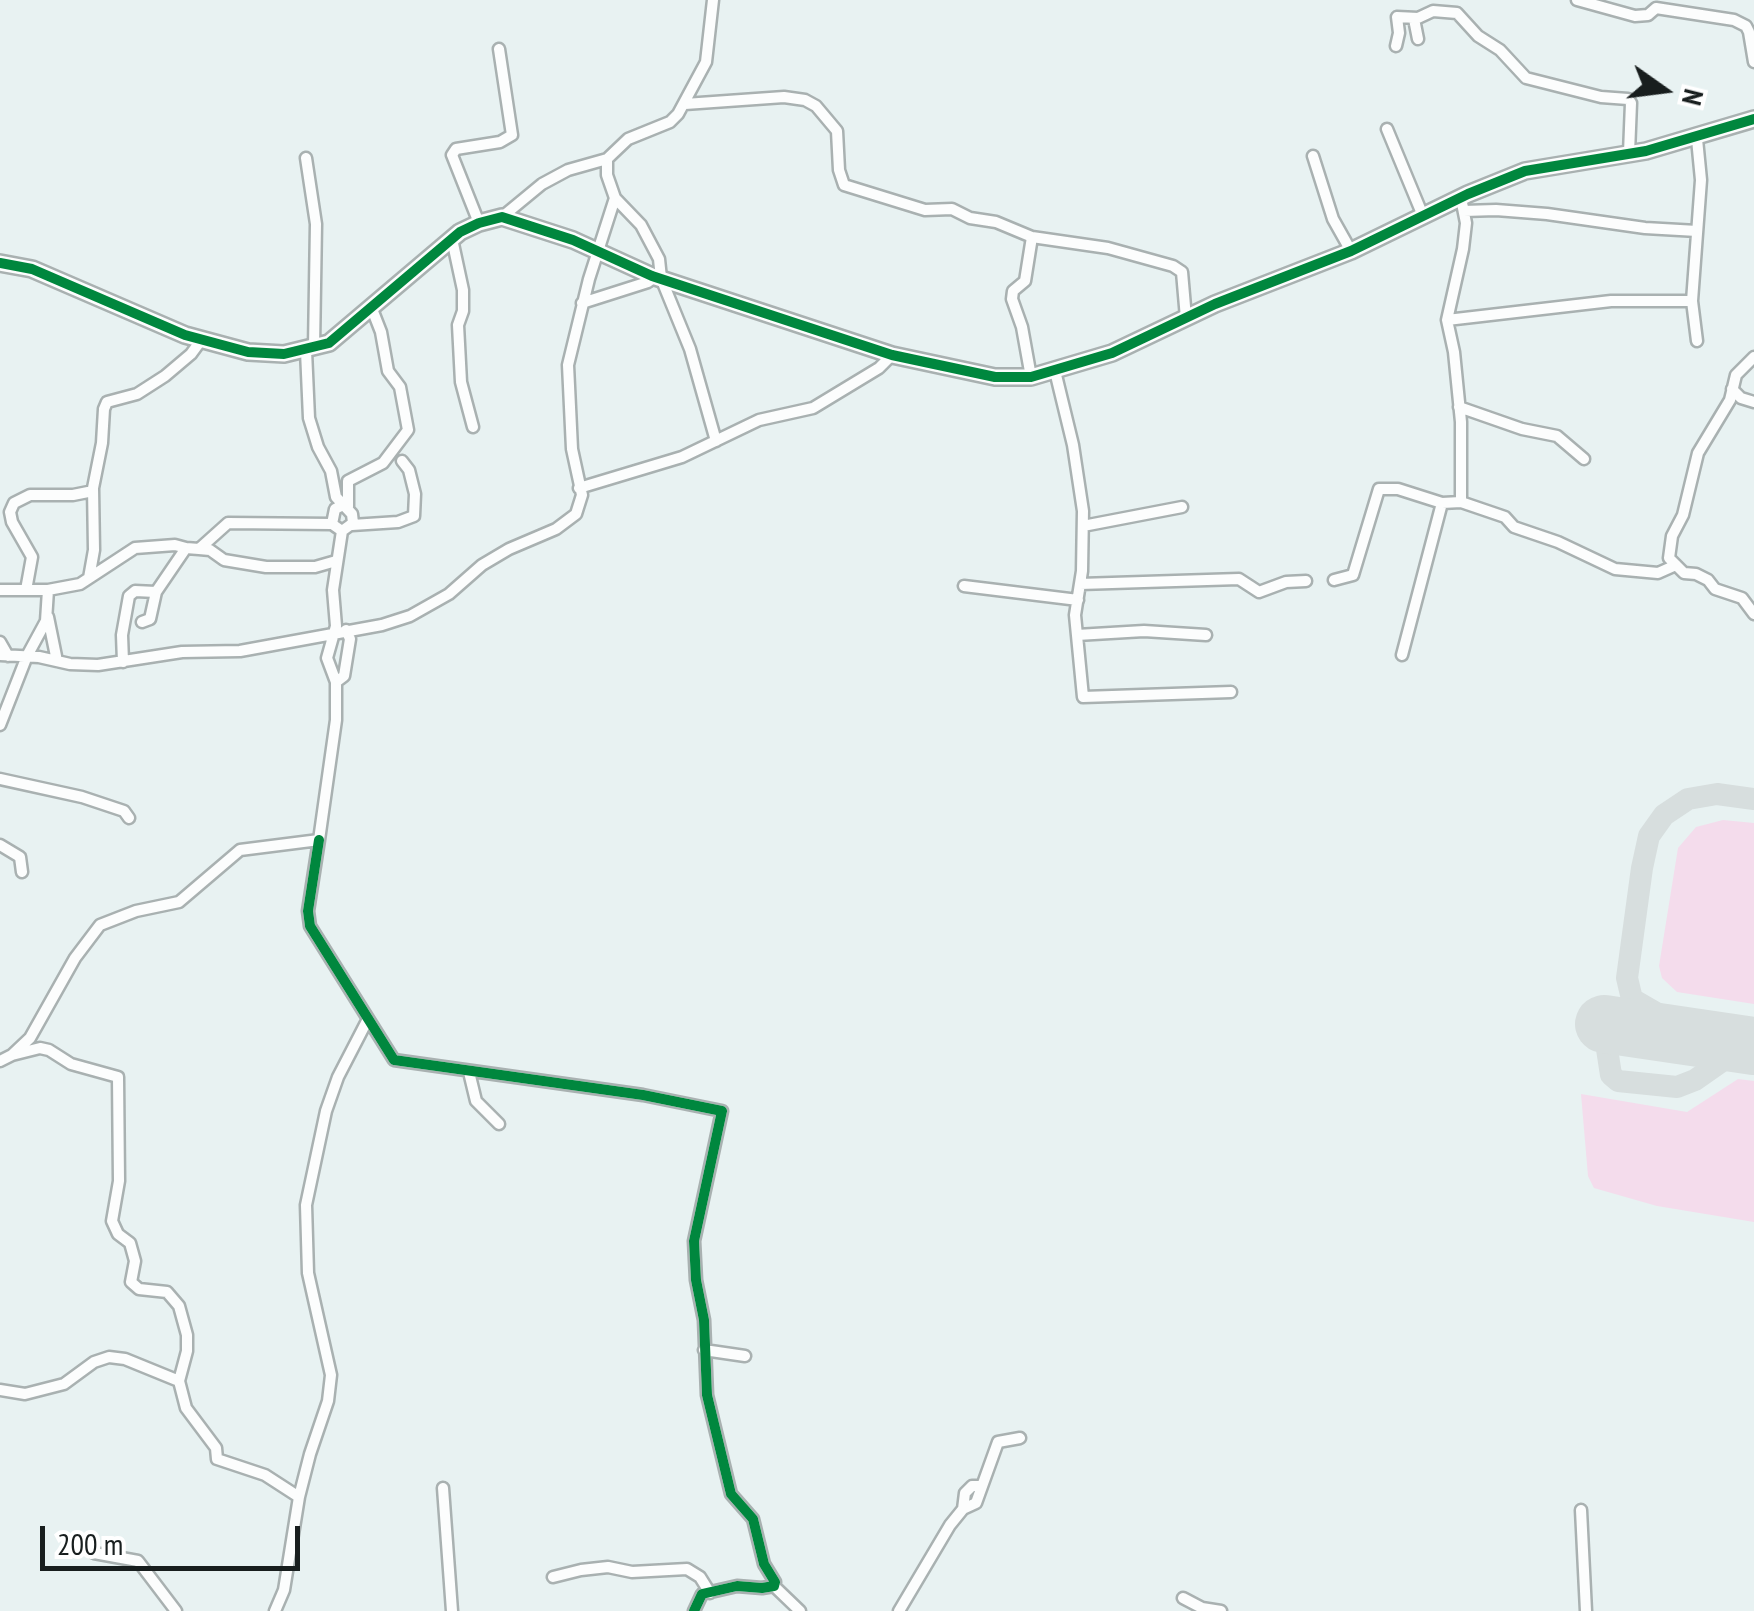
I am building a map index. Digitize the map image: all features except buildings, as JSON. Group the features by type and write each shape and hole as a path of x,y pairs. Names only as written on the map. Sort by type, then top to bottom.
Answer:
{"street":[{"path":"0,263 32,269 202,339 248,352 284,354 330,343 452,239 479,222 502,216 555,177 607,159 628,139 670,122 685,104 706,62 713,0"},
{"path":"1576,0 1625,6 1635,16 1656,8 1734,20 1749,32 1754,62"},
{"path":"1396,46 1397,18 1414,19 1433,11 1457,13 1526,78 1628,100 1632,104 1628,153"},
{"path":"1414,19 1418,39"},
{"path":"479,222 452,155 456,149 500,142 512,135 499,49"},
{"path":"685,104 784,97 806,100 837,130 844,185 926,210 952,209 1032,237 1108,248 1173,266 1182,272 1186,318"},
{"path":"502,216 558,234 658,278 892,354 995,378 1031,377 1112,352 1423,216 1462,204 1535,169 1696,139 1754,119"},
{"path":"1388,129 1423,216"},
{"path":"1696,139 1701,180 1692,301 1697,341"},
{"path":"1313,156 1332,219 1351,250"},
{"path":"306,158 316,224 317,309 310,350 309,418 344,507 352,514 342,527 336,561 336,626 327,658 336,682 336,720 308,911 310,926 394,1060 643,1095 722,1111 694,1242 707,1395 731,1494 752,1518 774,1586 800,1611"},
{"path":"607,159 615,198 641,226 659,259 658,278 690,349 716,442"},
{"path":"0,642 4,655 98,666 182,652 240,652 382,625 410,616 449,594 509,548 556,530 576,514 582,495 572,449 568,365 582,303 615,198"},
{"path":"1462,204 1645,228 1698,231"},
{"path":"1462,204 1463,248 1447,320 1459,408 1462,502"},
{"path":"1031,377 1012,298 1013,291 1026,281 1032,237"},
{"path":"452,239 463,290 458,325 462,382 473,427"},
{"path":"582,303 658,278"},
{"path":"1447,320 1611,301 1692,301"},
{"path":"344,507 348,481 388,459 408,430 400,387 385,362 383,338 372,310"},
{"path":"89,578 94,550 93,491 104,409 108,402 136,394 165,376 202,339"},
{"path":"580,488 682,457 759,420 814,408 880,368 892,354"},
{"path":"1754,357 1736,375 1725,410 1698,453 1684,515 1672,536 1669,558 1684,573 1708,580 1715,589 1732,592 1754,614"},
{"path":"1055,372 1073,445 1083,526 1078,600 1083,697 1231,692"},
{"path":"1732,389 1754,402"},
{"path":"1459,408 1556,436 1584,460"},
{"path":"400,445 402,461"},
{"path":"142,622 150,618 156,592 192,549 228,523 342,527 398,522 414,516 415,494 409,470 402,461 388,459"},
{"path":"1334,580 1353,575 1379,489 1398,489 1442,503 1462,502 1505,516 1514,528 1558,542 1615,569 1658,574 1676,565"},
{"path":"26,590 32,558 12,522 10,512 14,504 30,495 93,491"},
{"path":"1402,655 1442,503"},
{"path":"342,527 335,509 344,507"},
{"path":"1083,526 1182,507"},
{"path":"0,590 71,588 135,548 175,545 210,550 224,560 266,567 315,567 336,561"},
{"path":"1080,584 1239,580 1260,592 1286,582 1306,581"},
{"path":"964,586 1078,600"},
{"path":"0,725 27,656 46,621 48,590"},
{"path":"123,662 122,635 129,596 135,591 156,592"},
{"path":"47,611 57,661"},
{"path":"336,682 344,676 350,640 346,630"},
{"path":"1078,635 1144,631 1206,635"},
{"path":"0,779 88,799 124,811 129,818"},
{"path":"0,1061 30,1038 74,958 100,926 136,911 179,902 240,850 319,840"},
{"path":"0,846 20,858 22,872"},
{"path":"275,1611 284,1590 300,1498 328,1401 331,1374 308,1273 306,1205 326,1110 368,1019"},
{"path":"12,1055 48,1050 71,1064 118,1077 119,1181 113,1228 130,1243 135,1261 131,1282 134,1286 167,1292 179,1306 187,1335 179,1381 186,1408 216,1448 217,1459 264,1475 300,1498"},
{"path":"469,1072 476,1101 499,1124"},
{"path":"704,1350 746,1356"},
{"path":"0,1390 25,1394 64,1384 94,1362 109,1357 125,1359 179,1381"},
{"path":"899,1611 950,1525 964,1509 966,1493 972,1486 980,1486 998,1442 1020,1438"},
{"path":"443,1488 452,1611"},
{"path":"1581,1510 1586,1611"},
{"path":"94,1554 138,1561 176,1611"},
{"path":"553,1577 608,1567 632,1572 687,1569 700,1577 710,1592"},
{"path":"694,1611 702,1594 738,1586 774,1586"},
{"path":"1184,1598 1202,1608 1221,1611"}],"shaded area":[{"path":"1723,820 1754,823 1754,1004 1677,992 1662,978 1659,966 1678,848 1696,827"},
{"path":"1738,1079 1754,1081 1754,1222 1657,1206 1594,1188 1588,1176 1581,1094 1687,1112"}],"taxiway":[{"path":"1658,1014 1632,999 1627,978 1649,836 1664,815 1688,799 1717,794 1754,799"},
{"path":"1698,1038 1658,1014 1626,1020 1614,1032 1607,1049 1611,1075 1618,1081 1677,1087 1695,1080 1735,1052 1754,1048"}],"runway":[{"path":"1604,1024 1754,1046"}],"cycle path":[{"path":"0,263 32,269 185,335 248,352 284,354 329,343 460,232 502,217 573,240 652,276 892,355 995,377 1031,377 1112,353 1215,304 1351,251 1525,171 1646,151 1754,119"},
{"path":"319,840 308,911 310,926 394,1060 643,1095 722,1111 694,1241 704,1320 707,1395 731,1494 753,1519 764,1564 775,1582 774,1586 762,1588 737,1586 702,1594 694,1611"}]}
